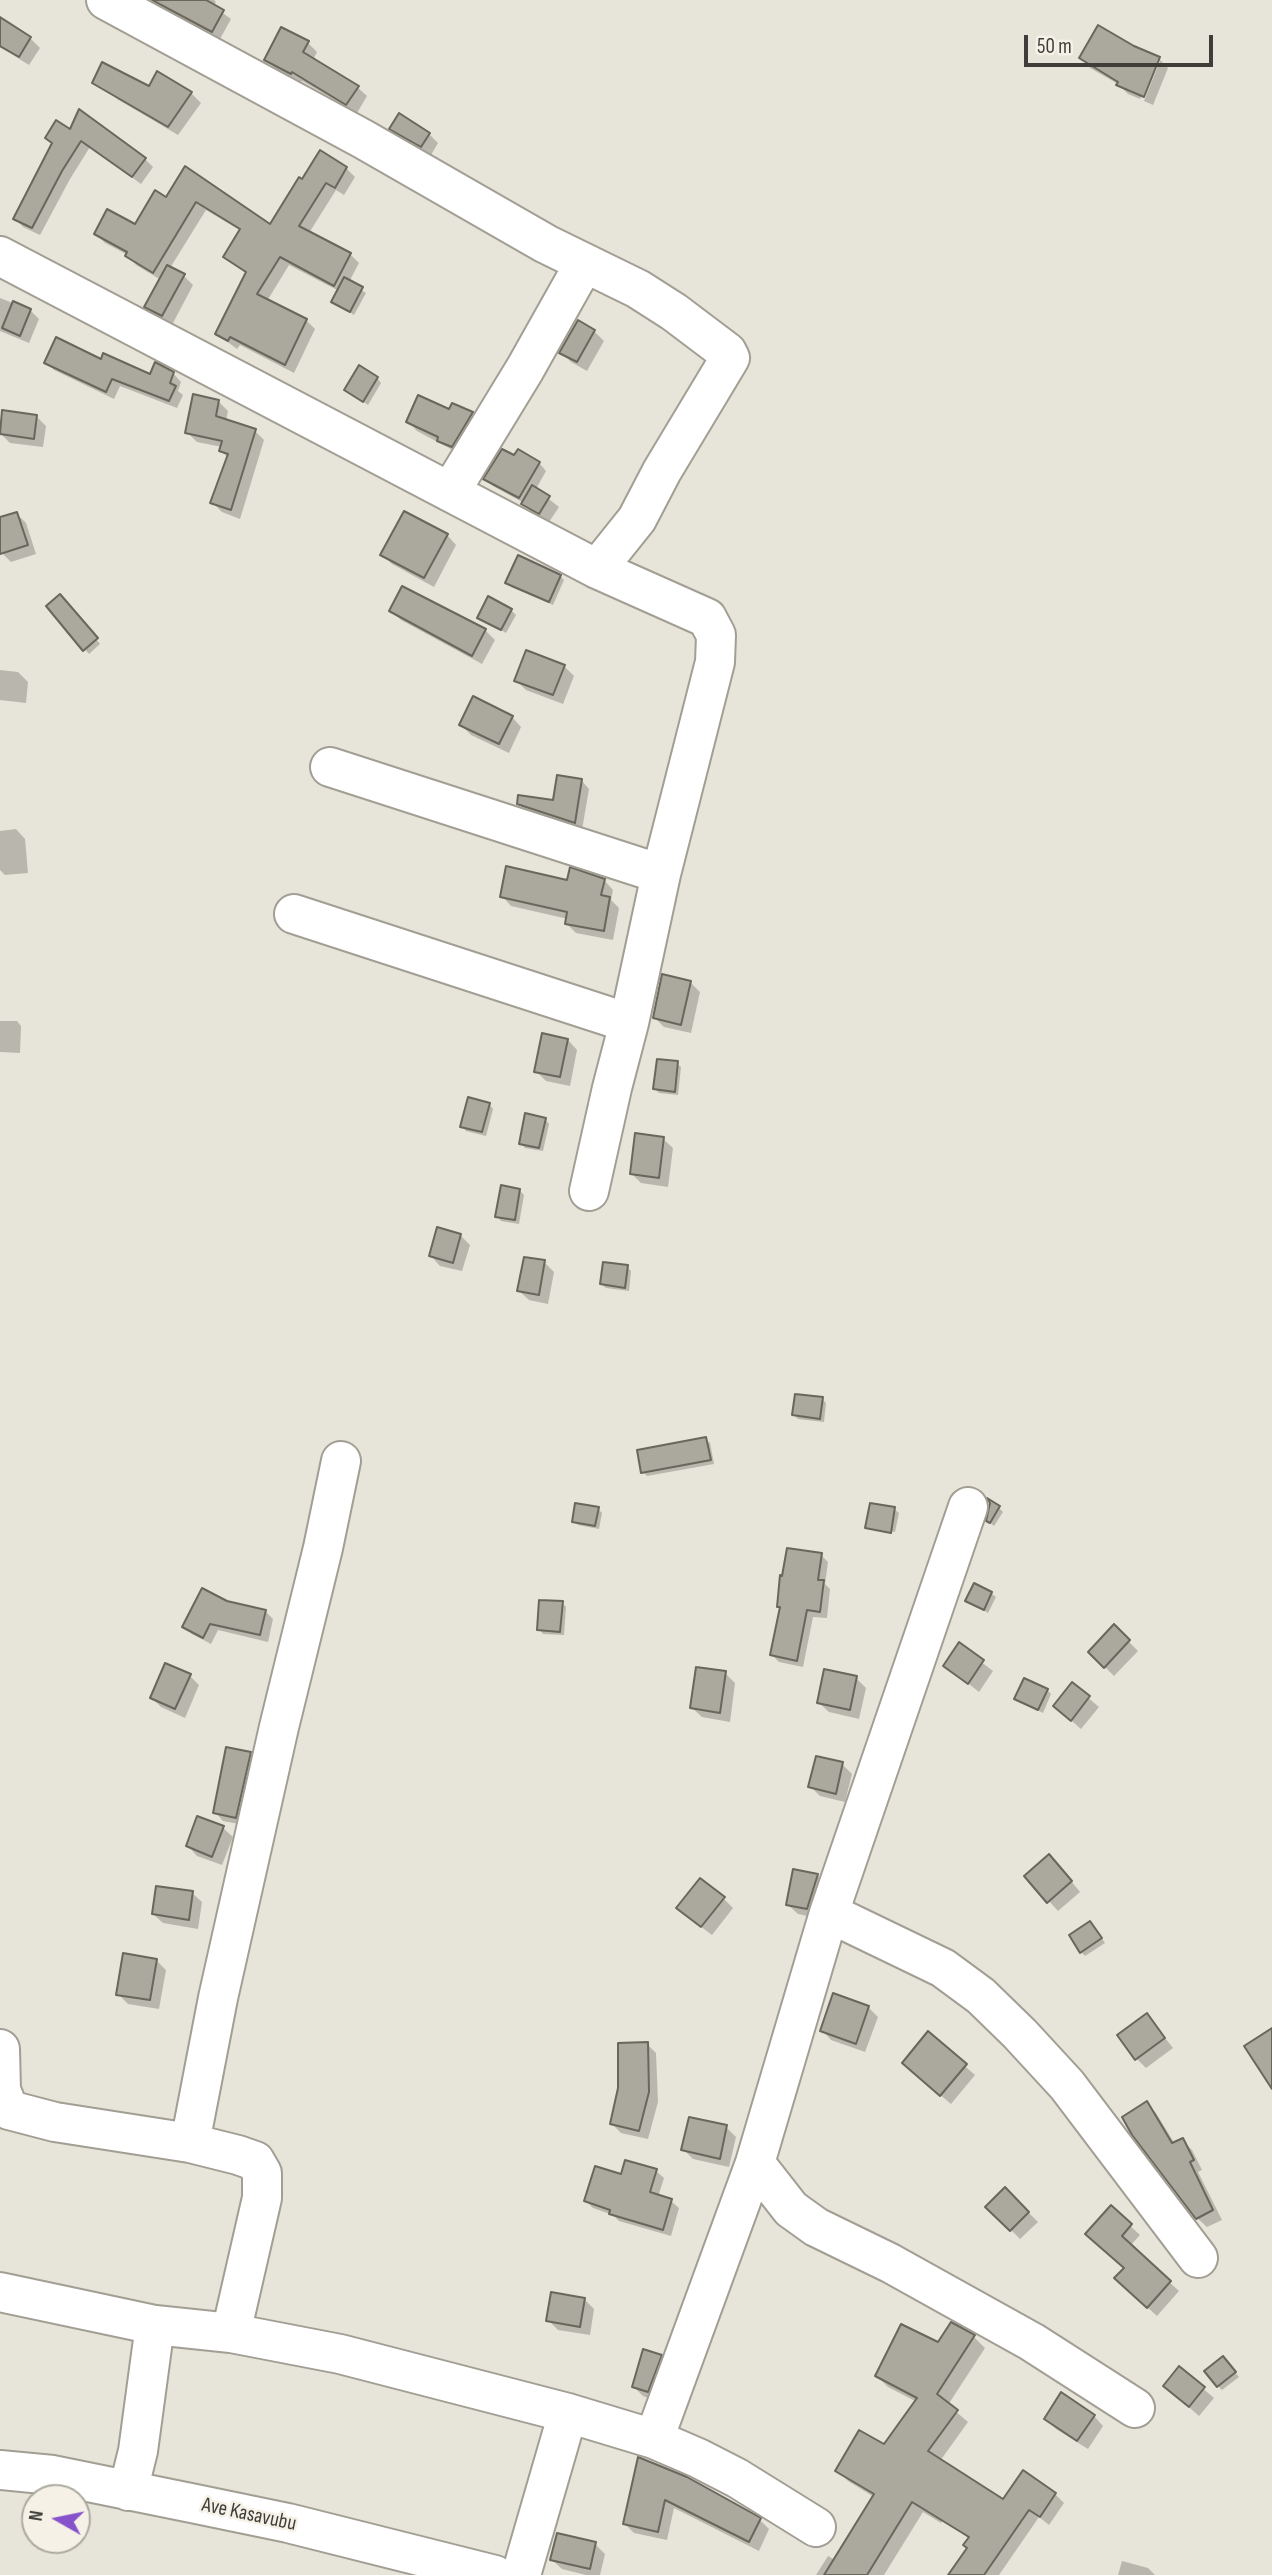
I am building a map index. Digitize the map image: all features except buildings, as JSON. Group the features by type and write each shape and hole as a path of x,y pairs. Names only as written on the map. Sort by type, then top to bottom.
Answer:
{"street":[{"path":"106,0 299,104 510,224 584,264 638,289 711,338 727,352 730,358 662,471 637,519 597,569"},
{"path":"0,256 597,569 707,618 716,635 715,662 661,874 589,1191"},
{"path":"450,492 525,369 584,264"},
{"path":"330,767 661,874"},
{"path":"294,914 629,1023"},
{"path":"190,2143 218,1998 341,1461"},
{"path":"654,2439 755,2163 830,1913 968,1507"},
{"path":"830,1913 943,1968 981,1996 1067,2085 1198,2258"},
{"path":"0,2049 1,2090 9,2110 55,2122 190,2143 254,2161 262,2173 262,2198 231,2333"},
{"path":"755,2163 792,2210 816,2227 890,2263 1032,2342 1135,2408"},
{"path":"0,2291 155,2325 231,2333 340,2354 568,2413 654,2439 737,2478 816,2527"},
{"path":"128,2491 138,2451 155,2325"},
{"path":"522,2575 568,2413"},
{"name":"Ave Kasavubu","path":"0,2470 53,2475 288,2523 375,2560 495,2575"}]}
